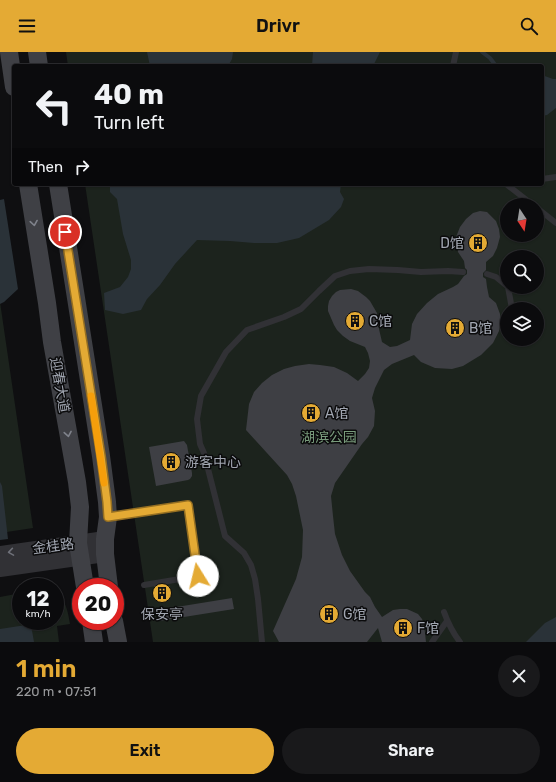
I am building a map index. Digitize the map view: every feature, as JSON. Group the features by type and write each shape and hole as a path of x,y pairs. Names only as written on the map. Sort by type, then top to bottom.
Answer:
{"main road":[{"path":"9,52 12,73"},
{"path":"36,52 39,64"},
{"name":"迎春大道","path":"28,186 52,342 77,482 80,507 79,550 84,578"},
{"name":"迎春大道","path":"58,186 107,502 108,517 105,547 108,578"},
{"path":"92,630 94,642"},
{"path":"116,630 118,642"}],"street":[{"name":"金桂路","path":"0,554 79,550 105,547"},
{"name":"金桂路","path":"0,569 79,550"}],"lane":[{"path":"454,64 456,52"},
{"path":"544,180 556,177"},
{"path":"509,186 524,198"},
{"path":"544,214 556,224"},
{"path":"262,642 258,599 251,565 244,554 225,536 204,453 200,444 197,419 202,396 226,352 247,330 302,309 335,276 350,271 369,268 421,272 463,272"},
{"path":"487,274 496,277 500,281"},
{"path":"108,517 188,505 198,576 144,585"},
{"path":"444,612 454,635 460,642"},
{"path":"432,642 447,621"}],"green space":[{"name":"湖滨公园","path":"66,52 556,52 556,642 153,642 85,186 544,186 544,64 68,64"},
{"path":"0,302 33,528 0,533"},
{"path":"12,595 12,630 58,630 59,642 0,642 0,597"},
{"path":"64,602 67,610 70,624 64,625"}],"shaded area":[{"path":"147,52 233,52 229,64 150,64"},
{"path":"313,52 380,52 374,64 312,64"},
{"path":"544,76 556,79 556,108 544,116"},
{"path":"110,186 341,186 340,192 344,199 341,207 329,220 299,238 277,243 197,240 175,264 160,285 147,299 141,310 123,314 105,310 104,293 120,287 128,277 131,269 131,260 123,234 117,199 110,192"},
{"path":"4,199 18,289 0,304 0,200"},
{"path":"0,482 2,486 8,539 0,540"},
{"path":"556,617 556,642 526,642 545,623"},
{"path":"12,627 12,630 32,630 34,642 0,642 0,629"}],"building":[{"path":"480,211 487,212 496,221 499,229 500,237 497,248 493,256 486,262 486,270 483,273 483,277 486,279 489,297 496,303 500,314 500,327 493,343 481,355 463,366 452,369 435,368 421,362 414,355 392,364 384,370 372,398 375,411 374,426 368,437 335,483 331,496 335,534 342,555 350,571 370,597 382,617 393,610 400,609 407,609 418,614 424,624 426,642 382,642 378,628 367,642 279,642 273,631 296,579 302,557 303,530 296,496 287,475 246,430 249,404 254,392 272,375 284,369 295,366 309,364 334,367 347,373 358,381 365,374 369,368 370,361 365,347 350,341 343,336 334,325 328,311 329,301 336,292 340,290 351,289 358,291 370,301 377,313 382,342 390,347 397,346 410,340 412,324 417,314 438,294 458,284 467,274 464,261 458,252 456,237 460,227 473,213"},
{"name":"游客中心","path":"184,441 187,445 192,476 188,480 156,486 149,447"},
{"path":"232,598 234,609 159,621 158,610"}],"waterway":[{"path":"482,52 490,58 494,64"}],"slow traffic":[{"path":"91,396 104,483"}],"place":[{"name":"D馆","path":"478,243"},
{"name":"C馆","path":"355,321"},
{"name":"B馆","path":"455,328"},
{"name":"A馆","path":"311,413"},
{"name":"游客中心","path":"171,462"},
{"name":"保安亭","path":"162,593"},
{"name":"G馆","path":"329,614"},
{"name":"F馆","path":"403,628"}],"route":[{"path":"65,232 101,456 108,517 188,505 198,576"}]}
